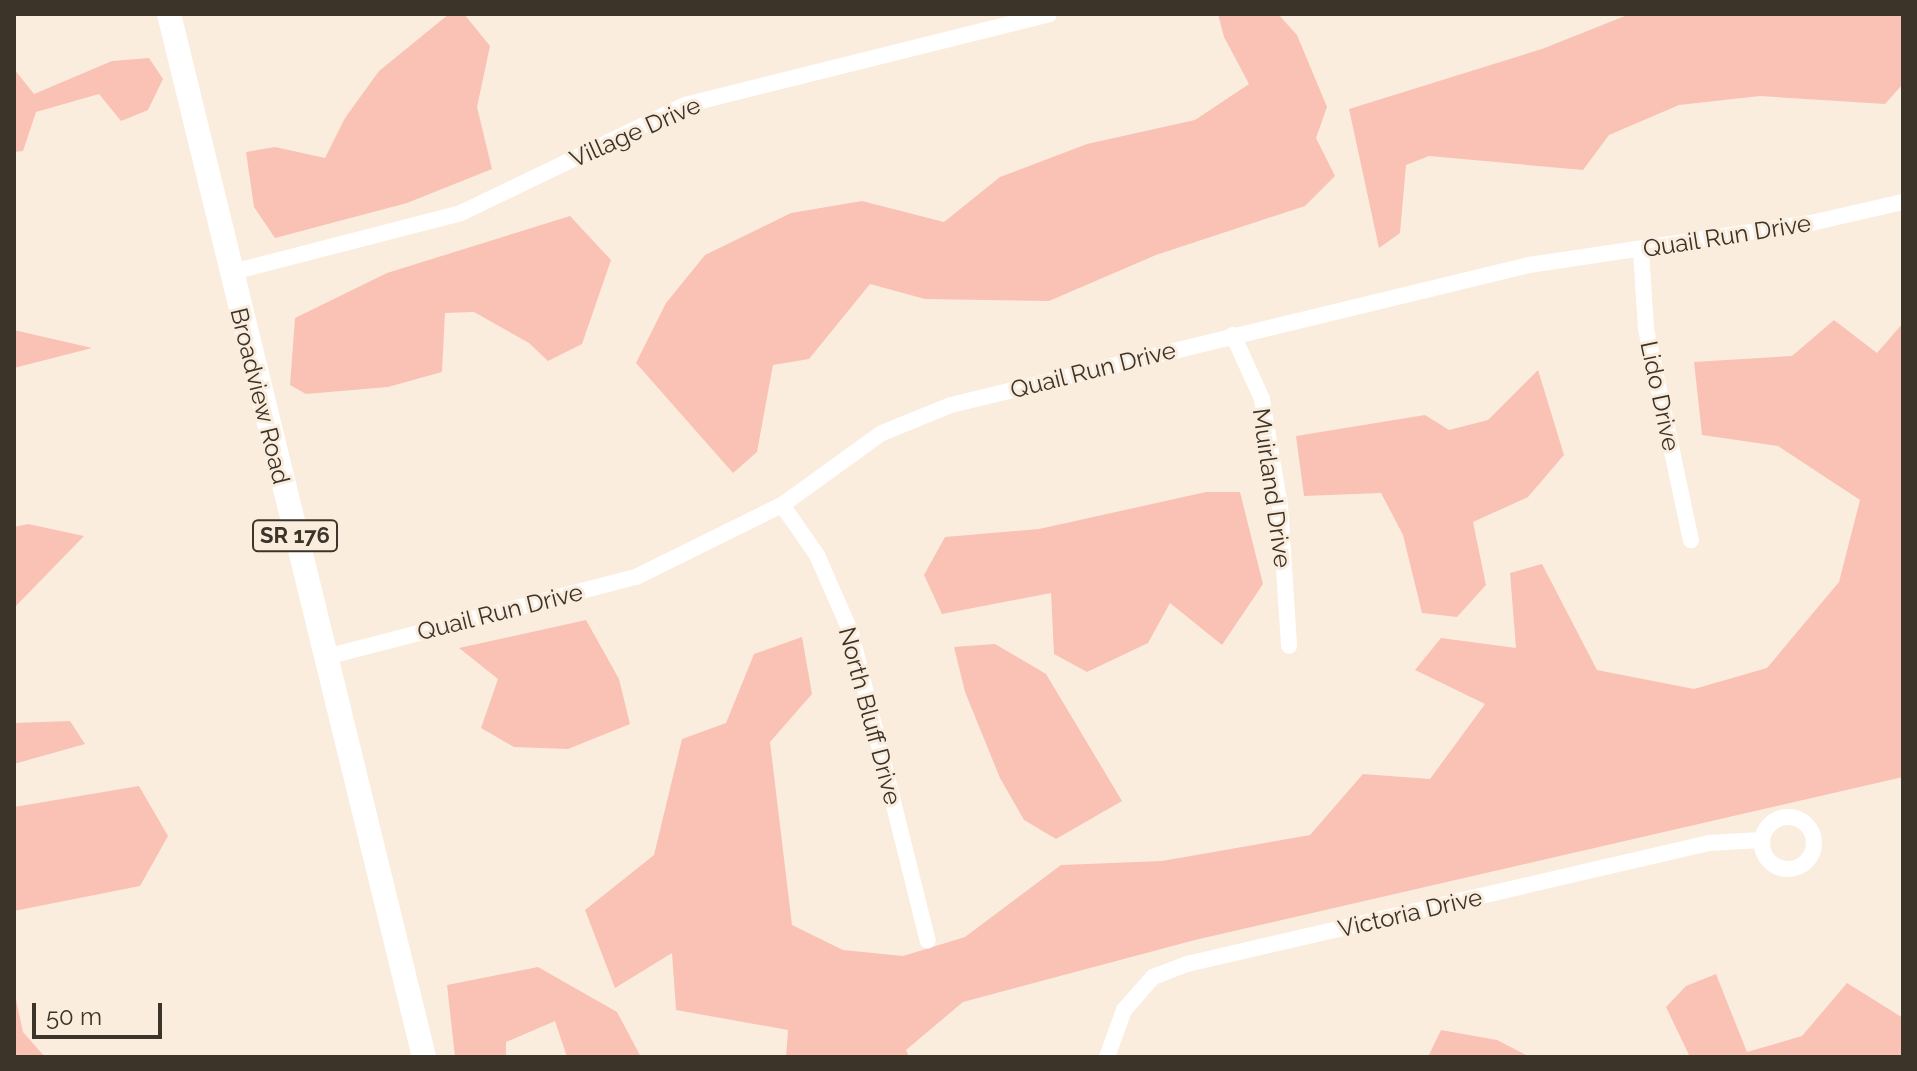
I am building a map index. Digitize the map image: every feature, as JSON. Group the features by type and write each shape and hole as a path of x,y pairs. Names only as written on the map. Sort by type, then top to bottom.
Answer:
{"main road":[{"name":"Broadview Road","path":"169,14 229,273 424,1057"}],"street":[{"name":"Village Drive","path":"229,273 461,213 685,105 1049,14"},
{"name":"Quail Run Drive","path":"326,657 636,577 782,505 882,433 951,405 1529,265 1641,251 1903,202"},
{"name":"Lido Drive","path":"1641,251 1646,329 1691,540"},
{"name":"Muirland Drive","path":"1233,335 1262,399 1280,506 1289,646"},
{"name":"North Bluff Drive","path":"782,505 817,555 851,633 928,941"},
{"name":"Victoria Drive","path":"1107,1057 1124,1010 1153,977 1187,964 1709,843 1761,840"}],"shaded area":[{"path":"449,14 464,14 490,46 477,107 492,169 407,203 275,238 254,207 246,152 275,147 325,158 345,118 379,71"},
{"path":"1218,14 1278,14 1297,35 1327,107 1316,138 1335,176 1305,206 1156,255 1049,301 925,299 870,284 809,359 773,365 757,452 733,473 636,363 666,303 705,255 791,213 862,201 944,222 1000,177 1087,144 1195,120 1249,84 1224,37"},
{"path":"1630,14 1903,14 1903,84 1885,104 1760,96 1679,105 1609,135 1583,170 1429,156 1406,165 1400,233 1379,248 1349,109 1542,49"},
{"path":"149,58 163,79 148,110 121,121 99,94 36,112 23,151 14,152 14,69 34,94 112,61"},
{"path":"570,216 611,260 582,344 548,361 529,343 474,312 445,313 442,372 388,387 306,394 290,385 295,318 387,273"},
{"path":"1834,320 1877,353 1903,323 1903,777 1195,940 963,1002 906,1050 909,1057 786,1057 788,1030 676,1010 672,953 615,988 585,910 654,855 682,739 726,723 754,654 802,637 812,694 770,742 792,925 843,950 903,956 965,937 1061,865 1162,861 1310,835 1363,774 1430,779 1485,704 1415,670 1441,638 1516,648 1510,573 1542,564 1597,670 1694,689 1767,668 1839,582 1860,500 1778,446 1702,435 1694,362 1792,356"},
{"path":"14,330 92,348 14,368"},
{"path":"1538,370 1564,455 1528,497 1473,522 1486,585 1457,617 1422,613 1403,535 1381,493 1304,496 1296,436 1425,415 1449,430 1488,420"},
{"path":"1206,492 1240,492 1263,584 1222,645 1170,603 1148,643 1087,672 1054,654 1051,593 942,614 924,575 945,537 1039,529"},
{"path":"28,524 84,536 14,608 14,527"},
{"path":"586,620 619,679 630,724 568,749 514,747 481,728 498,679 459,648"},
{"path":"995,644 1046,674 1122,801 1056,839 1024,820 1000,778 965,692 954,647"},
{"path":"70,721 85,744 14,764 14,723"},
{"path":"139,786 168,836 140,886 14,911 14,807"},
{"path":"538,967 617,1012 641,1057 567,1057 555,1021 506,1042 506,1057 455,1057 447,985"},
{"path":"1716,974 1747,1052 1802,1036 1847,983 1903,1018 1903,1057 1690,1057 1666,1007 1686,986"},
{"path":"14,990 23,1032 45,1057 14,1057"},
{"path":"1441,1030 1497,1040 1530,1057 1428,1057"}]}
